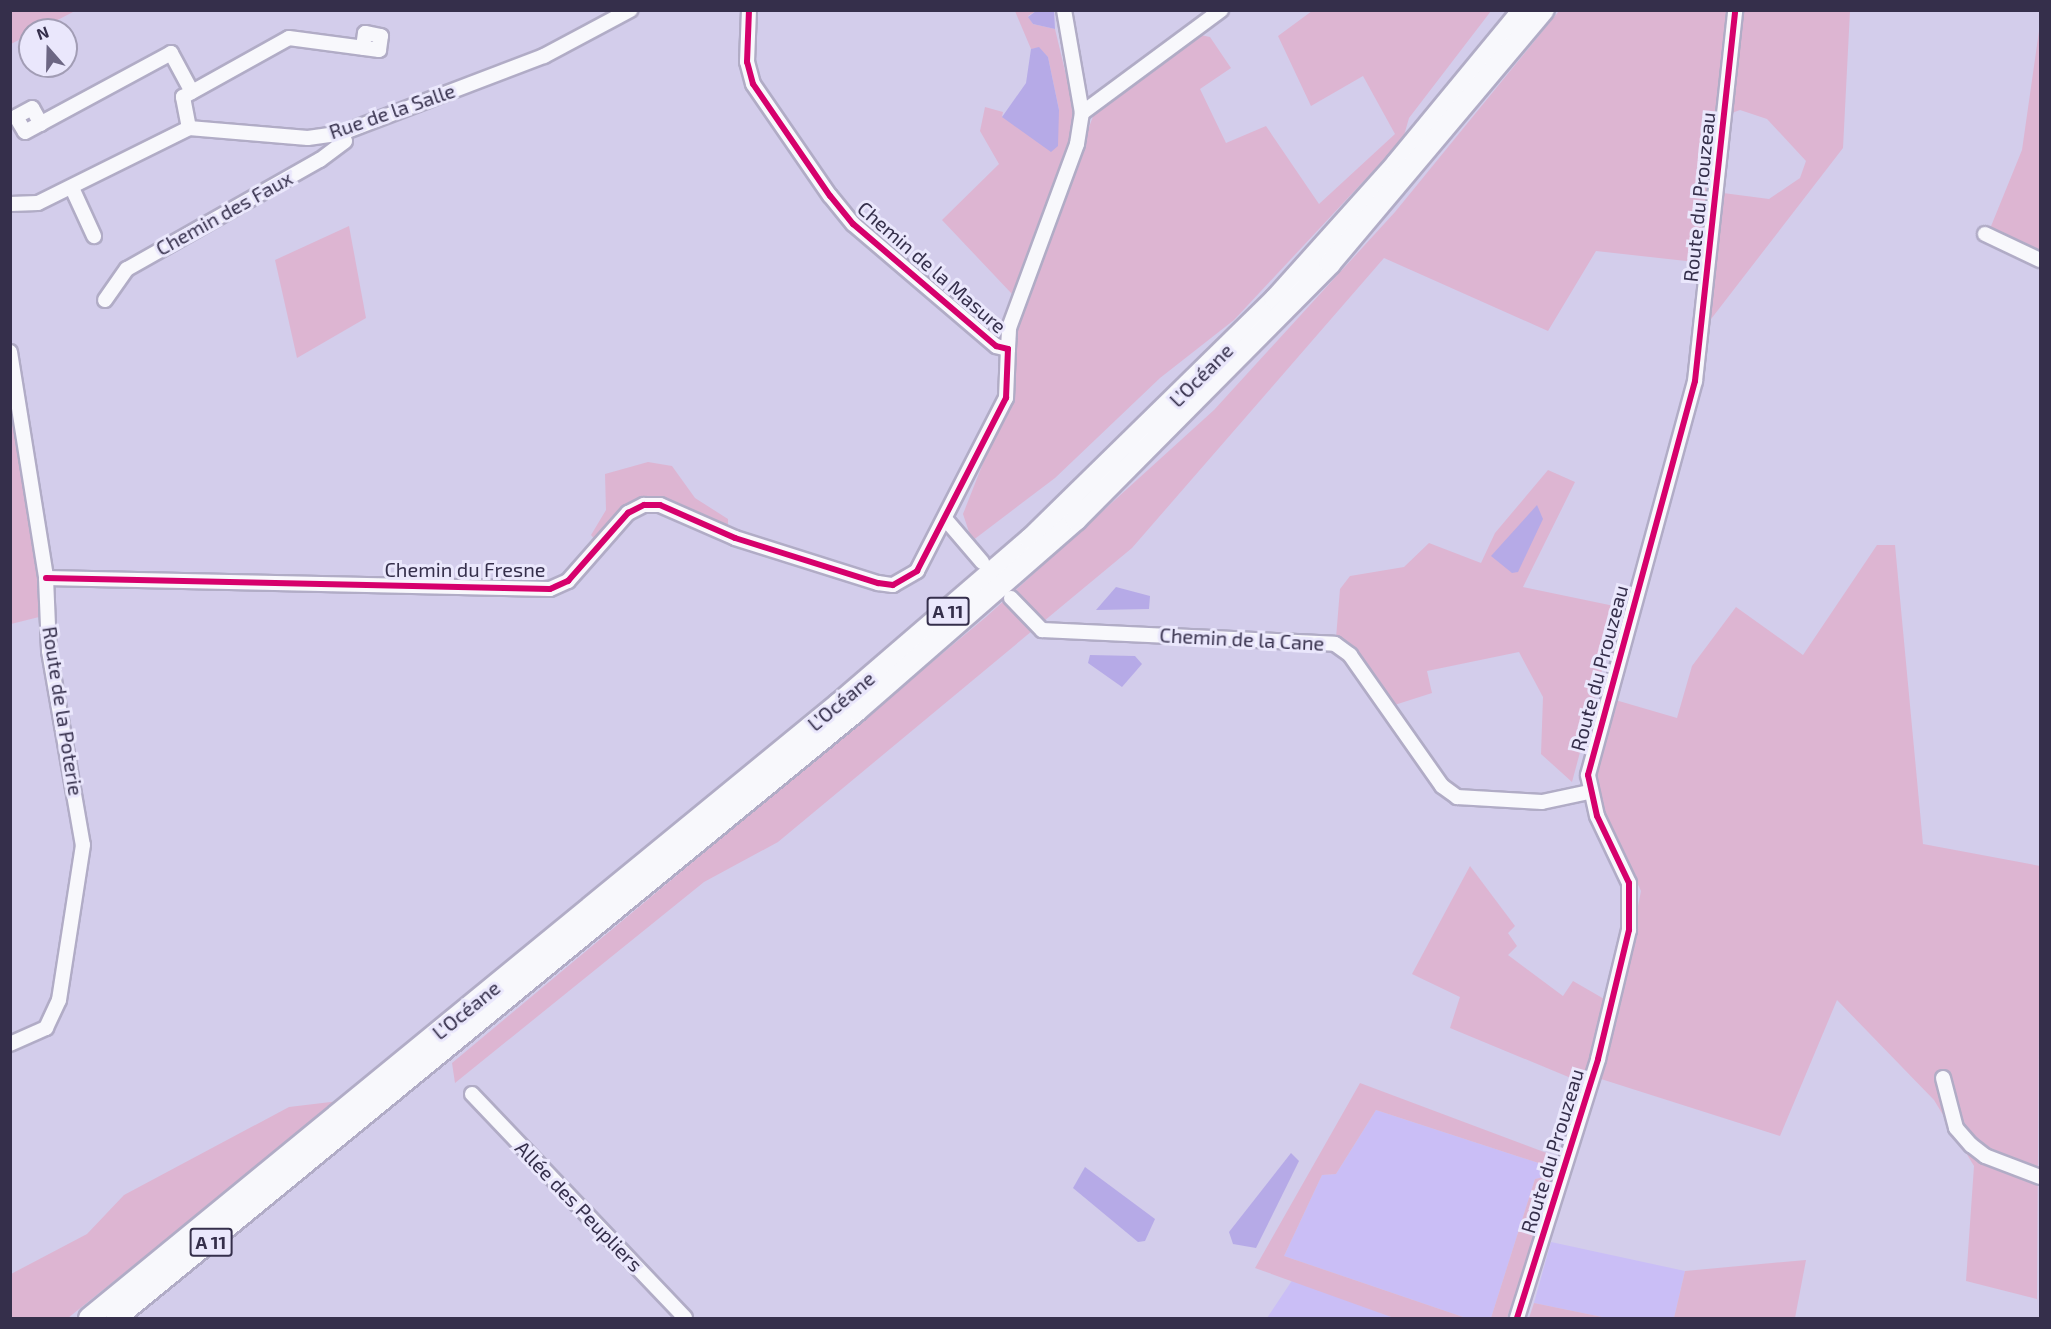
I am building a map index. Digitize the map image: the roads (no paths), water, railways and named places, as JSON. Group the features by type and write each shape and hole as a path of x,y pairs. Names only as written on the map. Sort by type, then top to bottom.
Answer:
{"highway":[{"name":"L’Océane","path":"89,1318 822,717 1022,545 1161,415 1296,276 1523,10"},
{"name":"L’Océane","path":"116,1318 856,711 1076,520 1330,264 1544,10"}],"street":[{"name":"Rue de la Salle","path":"189,128 309,138 342,133 544,56 630,10"},
{"name":"Chemin de la Masure","path":"748,10 747,62 753,84 830,196 853,224 996,346 1008,348 1006,398 947,521"},
{"path":"1008,348 1009,328 1077,144 1082,113 1064,10"},
{"path":"1082,113 1221,10"},
{"name":"Route du Prouzeau","path":"1517,1318 1598,1059 1629,930 1629,883 1589,792 1592,747 1695,381 1735,10"},
{"path":"11,205 38,203 189,128 183,97 289,38 363,48"},
{"path":"41,124 171,53 192,92"},
{"name":"Chemin des Faux","path":"105,300 127,269 320,160 345,141 342,133"},
{"path":"72,188 94,236"},
{"path":"1985,234 2040,260"},
{"name":"Route de la Poterie","path":"10,352 46,578 49,651 83,845 56,1008 45,1028 10,1044"},
{"name":"Chemin du Fresne","path":"46,578 550,589 568,581 628,513 660,505 735,538 893,585 917,571 947,521"},
{"path":"947,521 982,562"},
{"name":"Chemin de la Cane","path":"1011,598 1042,630 1335,644 1350,655 1442,786 1457,797 1542,802 1589,792"},
{"path":"1943,1078 1956,1128 1971,1144 1985,1156 2040,1177"},
{"name":"Allée des Peupliers","path":"472,1094 685,1318"}]}
